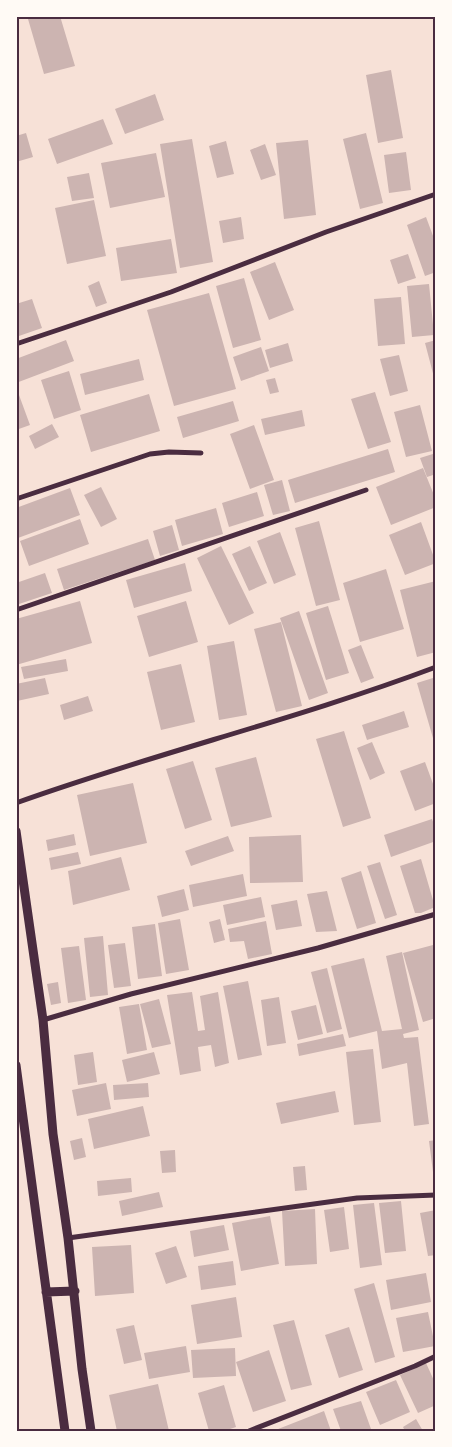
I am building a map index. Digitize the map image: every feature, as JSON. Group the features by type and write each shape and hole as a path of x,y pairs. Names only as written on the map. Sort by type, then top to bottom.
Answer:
{"street":[{"path":"16,344 171,292 326,232 436,194"},
{"path":"16,499 150,454 169,452 201,453"},
{"path":"16,610 366,490"},
{"path":"16,803 67,784 370,692 436,667"},
{"path":"16,832 19,877 43,1020 53,1134 75,1291 82,1369 92,1431"},
{"path":"43,1020 131,994 318,948 436,914"},
{"path":"16,1066 65,1431"},
{"path":"68,1238 357,1198 436,1195"},
{"path":"46,1292 75,1291"},
{"path":"249,1431 436,1356"}],"building":[{"path":"38,16 60,16 75,66 44,74 28,19"},
{"path":"391,70 403,138 378,143 366,75"},
{"path":"155,94 164,120 125,134 115,109"},
{"path":"103,119 113,144 57,164 48,139"},
{"path":"26,133 33,157 16,162 16,136"},
{"path":"366,133 383,203 360,209 343,139"},
{"path":"192,139 213,262 180,268 160,144"},
{"path":"308,140 316,215 284,219 276,143"},
{"path":"226,141 234,174 217,178 209,146"},
{"path":"265,144 276,175 261,180 250,150"},
{"path":"406,152 411,190 389,193 384,155"},
{"path":"156,153 165,197 110,208 101,163"},
{"path":"89,173 94,198 72,201 67,177"},
{"path":"94,200 106,256 67,264 55,208"},
{"path":"241,217 244,239 223,243 219,221"},
{"path":"426,217 436,244 436,272 425,276 407,225"},
{"path":"171,239 177,273 121,281 116,248"},
{"path":"408,254 416,278 398,284 390,260"},
{"path":"275,262 294,310 269,320 250,272"},
{"path":"244,278 261,340 233,348 216,286"},
{"path":"99,281 107,303 96,307 88,286"},
{"path":"429,284 434,335 412,337 407,286"},
{"path":"209,293 236,389 174,406 147,310"},
{"path":"401,297 405,344 378,346 374,299"},
{"path":"32,299 42,328 16,337 16,304"},
{"path":"66,340 74,361 16,383 16,359"},
{"path":"436,340 436,381 435,381 425,343"},
{"path":"288,343 293,361 270,368 265,350"},
{"path":"261,347 269,371 241,381 233,357"},
{"path":"399,355 408,391 390,396 380,359"},
{"path":"139,359 144,380 85,395 80,374"},
{"path":"69,371 81,410 54,419 41,380"},
{"path":"275,378 279,392 270,394 266,380"},
{"path":"375,392 391,442 368,449 351,399"},
{"path":"149,394 160,431 91,452 80,415"},
{"path":"19,395 30,425 16,430 16,396"},
{"path":"233,401 239,421 183,438 177,417"},
{"path":"420,405 432,451 406,457 394,412"},
{"path":"302,410 305,426 265,435 261,419"},
{"path":"52,424 59,437 35,449 29,436"},
{"path":"254,425 274,480 250,489 230,434"},
{"path":"388,449 395,472 295,503 288,480"},
{"path":"436,453 436,474 427,477 420,458"},
{"path":"423,468 436,500 436,507 391,525 376,487"},
{"path":"282,480 290,511 273,515 264,485"},
{"path":"101,487 117,519 101,527 84,495"},
{"path":"70,488 80,515 18,538 16,532 16,508"},
{"path":"257,492 264,516 229,527 222,503"},
{"path":"216,508 223,534 182,546 175,520"},
{"path":"80,519 89,544 29,566 20,541"},
{"path":"319,521 340,600 316,606 295,528"},
{"path":"421,522 436,563 405,575 389,535"},
{"path":"172,525 179,550 160,556 153,531"},
{"path":"280,532 296,575 274,584 257,541"},
{"path":"148,539 155,560 64,590 57,569"},
{"path":"221,546 254,613 229,625 197,558"},
{"path":"250,546 267,583 249,591 232,554"},
{"path":"185,563 192,591 134,608 126,580"},
{"path":"386,569 404,629 360,642 343,583"},
{"path":"45,573 52,593 16,605 16,583"},
{"path":"436,581 436,652 417,657 400,590"},
{"path":"80,601 92,643 16,665 16,619"},
{"path":"186,601 198,642 149,657 137,616"},
{"path":"328,606 349,673 326,680 306,613"},
{"path":"299,611 328,693 309,700 280,618"},
{"path":"281,622 302,706 276,712 254,629"},
{"path":"234,641 247,715 219,720 207,646"},
{"path":"361,645 374,678 361,683 348,650"},
{"path":"66,659 68,671 24,679 21,667"},
{"path":"181,664 195,722 161,730 147,672"},
{"path":"436,677 436,745 435,745 417,683"},
{"path":"45,678 49,694 17,701 16,684"},
{"path":"88,696 93,711 64,720 60,705"},
{"path":"404,711 409,727 367,740 362,725"},
{"path":"344,731 371,818 343,827 316,739"},
{"path":"372,742 385,773 370,780 357,748"},
{"path":"256,757 272,817 231,827 215,768"},
{"path":"193,761 212,820 185,829 166,769"},
{"path":"425,762 436,792 436,803 415,811 400,771"},
{"path":"133,783 147,843 90,856 77,795"},
{"path":"432,819 436,830 436,841 391,857 384,835"},
{"path":"74,834 76,845 48,851 46,840"},
{"path":"301,835 303,882 250,883 249,837"},
{"path":"228,836 234,851 191,866 185,851"},
{"path":"78,852 81,864 51,870 49,858"},
{"path":"121,857 130,890 73,905 68,871"},
{"path":"421,859 435,907 421,913 415,913 400,866"},
{"path":"380,862 397,915 385,919 367,866"},
{"path":"361,871 376,923 357,929 341,878"},
{"path":"243,874 247,896 193,907 189,885"},
{"path":"184,889 189,910 162,917 157,896"},
{"path":"327,891 337,931 316,932 307,894"},
{"path":"261,897 265,917 227,925 223,905"},
{"path":"297,900 302,926 276,930 271,905"},
{"path":"180,919 189,970 166,974 158,923"},
{"path":"220,919 225,940 214,943 209,922"},
{"path":"266,921 272,954 248,959 244,941 230,942 228,929"},
{"path":"155,924 162,976 138,979 132,927"},
{"path":"103,936 108,995 90,997 84,938"},
{"path":"125,943 131,986 114,988 108,945"},
{"path":"433,945 436,954 436,1018 423,1022 403,953"},
{"path":"79,946 86,1000 68,1003 61,948"},
{"path":"402,952 419,1030 403,1034 404,1038 418,1037 429,1124 414,1126 407,1063 382,1069 377,1031 349,1038 331,966 364,958 382,1031 402,1029 386,956"},
{"path":"327,968 342,1029 327,1033 311,972"},
{"path":"248,981 262,1055 238,1060 223,986"},
{"path":"58,982 61,1003 51,1005 47,984"},
{"path":"192,992 198,1031 205,1030 200,996 218,992 229,1063 215,1067 211,1045 198,1047 201,1071 180,1075 167,995"},
{"path":"279,997 286,1043 267,1046 261,1000"},
{"path":"159,999 171,1044 152,1048 140,1004"},
{"path":"139,1004 147,1050 127,1054 119,1007"},
{"path":"316,1005 323,1034 298,1040 291,1011"},
{"path":"343,1034 346,1046 299,1056 297,1044"},
{"path":"373,1049 381,1122 354,1125 346,1052"},
{"path":"93,1052 97,1082 78,1085 74,1055"},
{"path":"154,1052 160,1074 127,1082 122,1060"},
{"path":"106,1083 111,1109 77,1116 72,1090"},
{"path":"148,1083 149,1097 114,1100 113,1085"},
{"path":"335,1091 339,1112 281,1124 276,1103"},
{"path":"143,1106 150,1136 94,1149 88,1119"},
{"path":"82,1138 86,1157 74,1160 70,1141"},
{"path":"436,1140 436,1171 433,1172 429,1141"},
{"path":"175,1150 176,1172 162,1173 160,1151"},
{"path":"305,1166 307,1190 295,1191 293,1167"},
{"path":"131,1178 132,1192 98,1196 97,1181"},
{"path":"159,1192 163,1207 122,1216 119,1201"},
{"path":"401,1201 406,1251 385,1253 379,1203"},
{"path":"374,1203 382,1265 360,1268 353,1205"},
{"path":"344,1207 349,1249 330,1252 324,1210"},
{"path":"315,1209 317,1264 285,1266 282,1211"},
{"path":"436,1210 436,1255 428,1256 420,1213"},
{"path":"270,1216 279,1264 241,1271 232,1223"},
{"path":"224,1225 229,1250 194,1257 190,1231"},
{"path":"131,1245 134,1293 95,1296 92,1247"},
{"path":"176,1246 187,1277 166,1284 155,1253"},
{"path":"233,1261 236,1285 201,1290 198,1266"},
{"path":"426,1273 431,1302 391,1310 386,1280"},
{"path":"374,1283 395,1357 375,1363 354,1289"},
{"path":"236,1297 242,1337 197,1344 191,1305"},
{"path":"428,1312 435,1346 403,1352 396,1318"},
{"path":"294,1320 312,1385 291,1390 273,1325"},
{"path":"134,1325 142,1360 124,1364 116,1329"},
{"path":"349,1327 363,1370 339,1378 325,1335"},
{"path":"186,1346 190,1372 149,1379 144,1353"},
{"path":"235,1348 236,1376 193,1378 191,1350"},
{"path":"269,1350 286,1401 253,1412 236,1362"},
{"path":"426,1363 436,1385 436,1405 418,1413 400,1375"},
{"path":"396,1380 410,1412 380,1425 366,1392"},
{"path":"158,1384 169,1431 117,1431 109,1395"},
{"path":"224,1385 236,1427 224,1431 209,1431 198,1393"},
{"path":"361,1401 371,1429 341,1431 333,1409"},
{"path":"324,1411 331,1431 273,1431"},
{"path":"416,1419 423,1431 405,1431 403,1427"}]}
